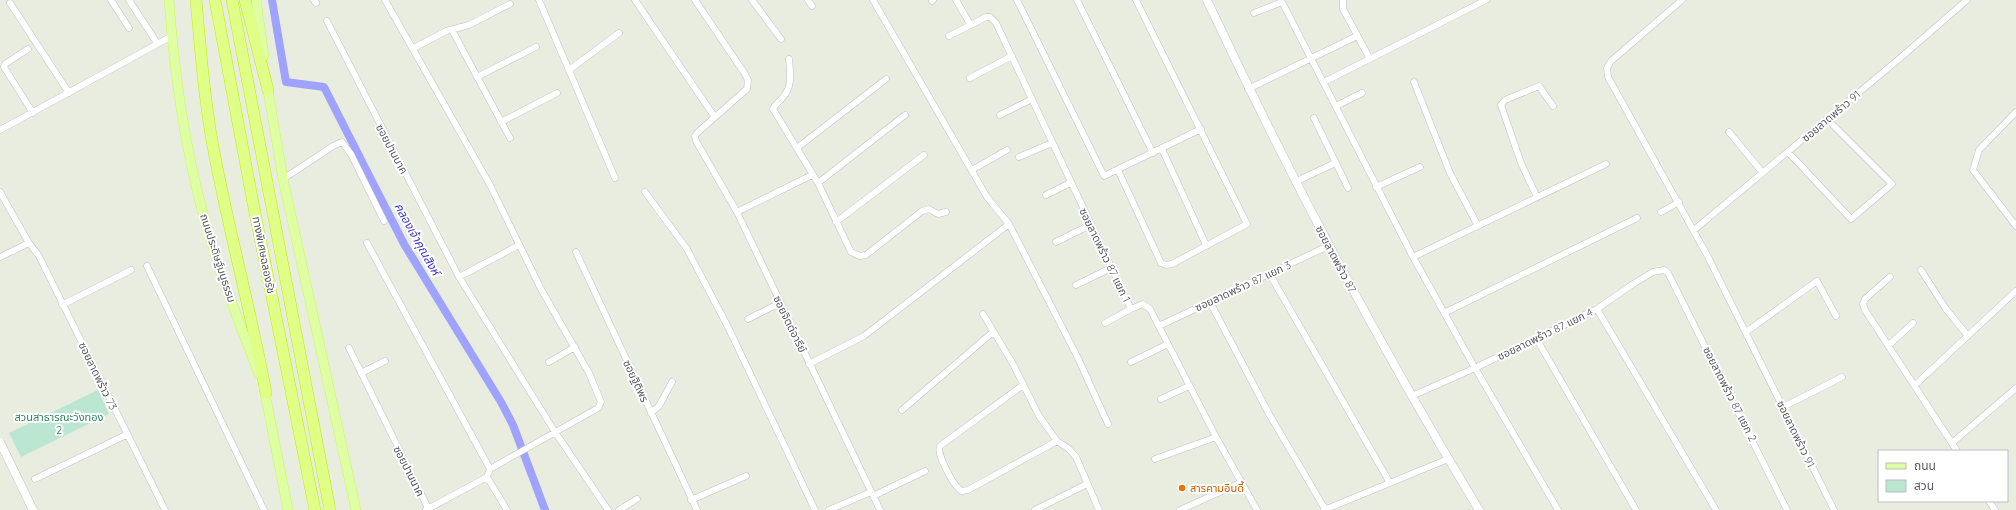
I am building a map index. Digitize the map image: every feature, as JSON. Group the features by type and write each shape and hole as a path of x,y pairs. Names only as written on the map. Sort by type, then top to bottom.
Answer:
{"highway":[{"path":"196,0 202,81 215,162 266,393"},
{"name":"ทางพิเศษฉลองรัช","path":"216,0 255,210 315,510"},
{"name":"ทางพิเศษฉลองรัช","path":"232,0 330,510"},
{"path":"245,0 268,90"}],"main road":[{"name":"ถนนประดิษฐ์มนูธรรม","path":"169,0 172,36 184,120 202,210 223,280 266,393 288,510"},
{"path":"256,0 268,90 283,179 356,510"}],"street":[{"path":"110,0 129,28"},
{"path":"129,0 157,43"},
{"path":"386,0 487,179 519,245 600,396 600,405 490,470 487,477 507,510"},
{"path":"539,0 616,178"},
{"path":"635,0 714,116 747,89 748,80 695,0"},
{"path":"752,0 781,39"},
{"path":"873,0 987,197 1009,224 1077,356 1108,424"},
{"path":"956,0 970,24"},
{"path":"1017,0 1104,176 1202,129"},
{"path":"1077,0 1153,153"},
{"path":"1118,170 1161,263 1166,265 1172,264 1247,224 1202,129 1136,0"},
{"name":"ซอยลาดพร้าว 87","path":"1207,0 1248,89 1328,246 1478,510"},
{"path":"1343,0 1343,9 1370,59"},
{"path":"1324,82 1486,0"},
{"name":"ซอยลาดพร้าว 91","path":"1682,0 1611,61 1607,68 1612,85 1694,230 1834,510"},
{"name":"ซอยลาดพร้าว 91","path":"1694,230 1967,0"},
{"path":"1254,13 1282,1 1413,257 1475,368 1558,510"},
{"path":"10,3 69,93"},
{"path":"414,48 438,34 469,25 510,4"},
{"name":"ซอยลาดพร้าว 87 แยก 1","path":"950,36 970,24 986,17 993,19 1032,98 1090,226 1131,310 1143,304 1146,305 1159,326 1216,437 1257,510"},
{"name":"ซอยปานนาค","path":"327,21 459,277"},
{"path":"452,30 510,138"},
{"path":"569,70 619,33"},
{"path":"0,130 172,36"},
{"path":"1248,89 1357,36"},
{"path":"477,77 536,47"},
{"path":"28,48 4,67 33,113"},
{"path":"970,78 1012,56"},
{"path":"789,59 790,83 786,94 773,109 818,183 851,252 860,256 866,255 922,211 929,209 938,214 946,212"},
{"path":"797,148 886,79"},
{"path":"1414,82 1450,173 1478,226"},
{"path":"1537,198 1521,163 1500,105 1505,100 1539,86 1553,106"},
{"path":"501,122 557,93"},
{"path":"1336,106 1362,93"},
{"path":"1000,115 1032,98"},
{"path":"2016,112 1979,150 1973,170 2016,226"},
{"name":"ซอยจิตต์อารีย์","path":"714,116 695,136 696,141 737,212 880,510"},
{"path":"818,183 905,116"},
{"path":"1314,118 1348,188"},
{"path":"1788,152 1851,219 1892,184 1827,119"},
{"path":"1729,132 1763,173"},
{"path":"283,179 333,146 342,142 351,154 384,221"},
{"path":"1019,157 1052,143"},
{"path":"1162,149 1206,245"},
{"path":"972,170 1007,150"},
{"path":"836,222 924,155"},
{"path":"1295,182 1335,162"},
{"path":"1413,257 1606,164"},
{"path":"1376,187 1420,167"},
{"path":"737,212 812,175"},
{"path":"1046,195 1070,183"},
{"name":"ซอยลาดพร้าว 73","path":"0,192 29,243 39,256 165,510"},
{"path":"645,192 691,255 729,329 813,509"},
{"path":"1660,212 1679,202"},
{"path":"1444,313 1637,218"},
{"path":"809,364 864,336 1009,224"},
{"path":"1056,242 1090,226"},
{"path":"0,257 29,243"},
{"path":"367,243 490,470"},
{"path":"519,245 459,277 555,432 608,510"},
{"name":"ซอยลาดพร้าว 87 แยก 3","path":"1159,326 1328,246"},
{"name":"ซอยฐิติพร","path":"576,252 697,510"},
{"path":"147,266 264,510"},
{"path":"1076,285 1111,268"},
{"path":"62,305 131,270"},
{"name":"ซอยลาดพร้าว 87 แยก 4","path":"1412,396 1475,368 1597,309 1653,272 1664,270 1671,279"},
{"path":"1921,270 1946,309 1968,336"},
{"path":"1270,274 1390,483"},
{"path":"1890,276 1865,299 1863,304 1956,450"},
{"name":"ซอยลาดพร้าว 87 แยก 2","path":"1671,279 1787,510"},
{"path":"1746,332 1817,281 1836,316"},
{"path":"1914,385 2016,291"},
{"path":"1210,302 1269,414 1325,510 1448,459"},
{"path":"748,319 780,303"},
{"path":"1597,309 1716,510"},
{"path":"1105,322 1131,310"},
{"path":"983,314 1013,364 1039,416 1057,441 1070,449 1076,457 1099,510"},
{"path":"1889,345 1913,323"},
{"path":"902,410 993,332"},
{"path":"1536,338 1636,510"},
{"path":"1131,362 1168,344"},
{"path":"548,362 575,347"},
{"name":"ซอยปานนาค","path":"349,348 428,510 487,477"},
{"path":"361,373 385,361"},
{"path":"1783,407 1842,377"},
{"path":"651,413 659,406 672,382"},
{"path":"1023,385 940,446 938,453 956,487 962,491 968,490 1057,441"},
{"path":"1161,399 1189,386"},
{"path":"1952,443 2015,392"},
{"path":"36,479 126,434"},
{"path":"1155,459 1216,437"},
{"path":"0,442 33,510"},
{"path":"828,510 872,494 925,471"},
{"path":"691,500 746,476"},
{"path":"1180,510 1242,482"},
{"path":"1035,510 1087,484"},
{"path":"619,510 637,499"}],"green space":[{"name":"สวนสาธารณะวังทอง 2","path":"98,390 109,414 21,457 9,433"}],"waterway":[{"name":"คลองเจ้าคุณสิงห์","path":"272,0 286,82 324,87 404,244 501,402 513,425 545,510"}],"place":[{"name":"สารคามอินดี้","path":"1182,488"}]}
